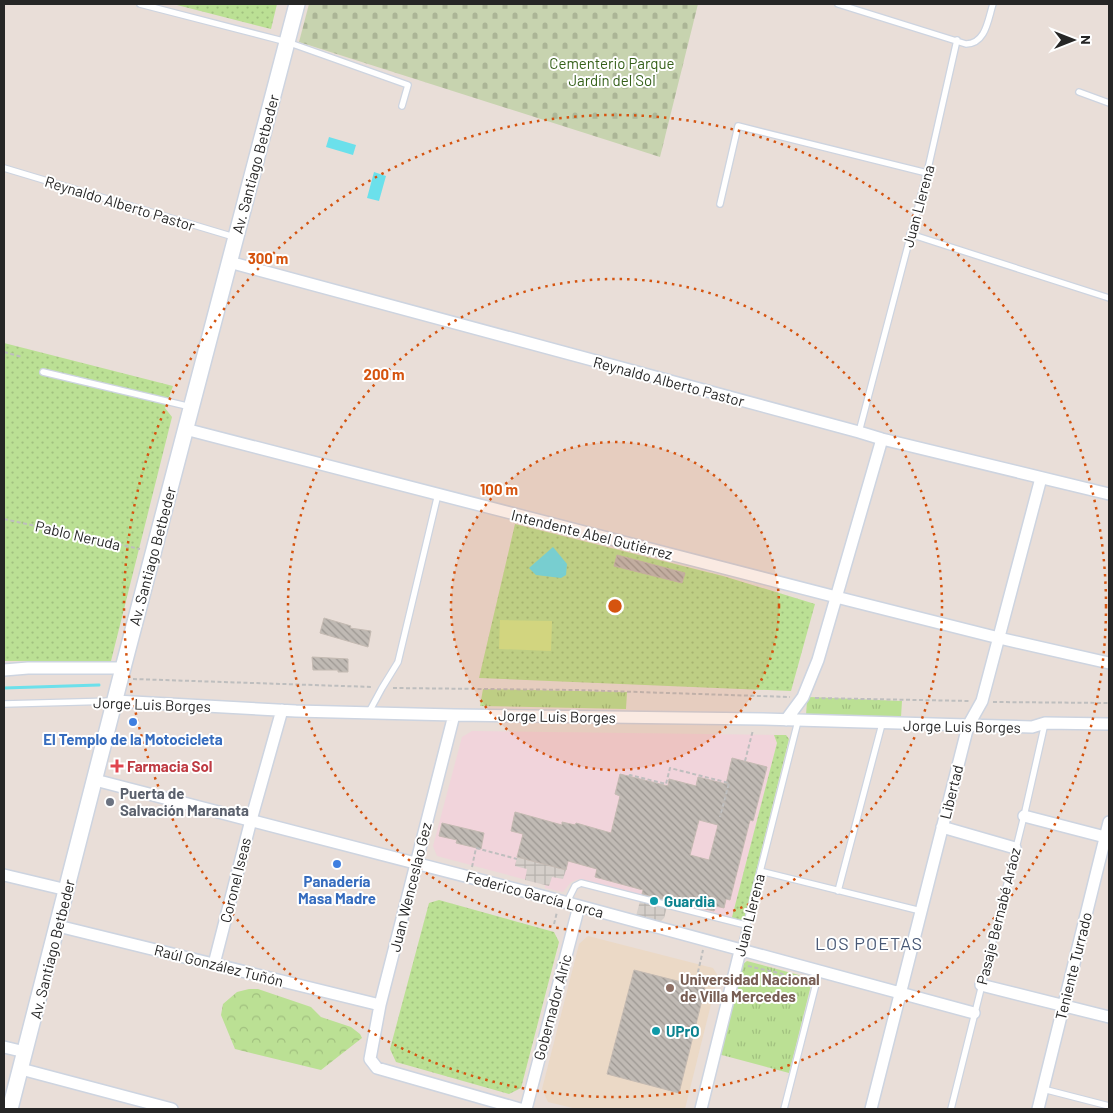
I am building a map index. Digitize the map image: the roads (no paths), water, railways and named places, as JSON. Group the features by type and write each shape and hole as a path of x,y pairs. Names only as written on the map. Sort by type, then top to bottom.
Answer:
{"main road":[{"name":"Av. Santiago Betbeder","path":"10,1109 114,701 297,4"}],"street":[{"name":"Reynaldo Alberto Pastor","path":"229,262 882,439 1109,494"},
{"name":"Intendente Abel Gutiérrez","path":"186,429 837,597 999,638 1109,663"},
{"path":"786,720 803,697 818,660 882,439"},
{"name":"Libertad","path":"871,1109 968,726 982,702 1041,478"},
{"path":"4,670 122,672"},
{"name":"Jorge Luis Borges","path":"114,701 282,710 454,715 786,720 1032,727 1045,723 1109,724"},
{"name":"Coronel Iseas","path":"214,964 282,710"},
{"name":"Juan Wenceslao Gez","path":"454,715 380,1005 370,1059 377,1068 520,1109"},
{"name":"Federico García Lorca","path":"94,780 416,862 974,1013"},
{"path":"1024,816 1107,837"},
{"name":"Teniente Turrado","path":"1038,1109 1107,837 1109,822"},
{"path":"942,827 1015,848"},
{"path":"4,875 67,890"},
{"name":"Gobernador Alric","path":"526,1109 579,906"},
{"name":"Raúl González Tuñón","path":"58,926 380,1005"},
{"name":"Juan Llerena","path":"701,1109 740,950"},
{"path":"981,985 1109,1017"},
{"path":"4,1047 25,1052"},
{"path":"21,1070 172,1109"}],"lane":[{"path":"140,4 287,42 408,85 402,106"},
{"path":"838,4 966,44 974,44 980,39 985,31 993,4"},
{"name":"Juan Llerena","path":"858,432 927,173 957,40"},
{"path":"1079,92 1109,103"},
{"path":"720,204 738,126 927,173"},
{"name":"Reynaldo Alberto Pastor","path":"4,168 236,238"},
{"path":"910,234 1109,298"},
{"path":"43,372 191,407"},
{"path":"369,713 398,662 438,494"},
{"name":"Jorge Luis Borges","path":"4,704 114,701"},
{"name":"Juan Llerena","path":"740,950 798,721"},
{"name":"Pasaje Bernabé Aráoz","path":"951,1109 1024,816 1045,723"},
{"path":"838,891 882,724"},
{"path":"760,871 921,911"},
{"path":"567,902 575,886 581,883 746,925"},
{"path":"784,1109 819,972"},
{"path":"1043,1089 1109,1106"}],"water":[{"path":"329,137 356,145 353,155 326,147"},
{"path":"374,172 386,176 379,201 367,198"},
{"path":"553,547 567,564 566,575 561,578 536,575 529,568"}],"waterway":[{"path":"4,688 99,685"}],"place":[{"name":"El Templo de la Motocicleta","path":"133,722"},
{"name":"Farmacia Sol","path":"117,766"},
{"name":"Puerta de Salvación Maranata","path":"110,802"},
{"name":"Panadería Masa Madre","path":"337,864"},
{"name":"Guardia","path":"654,901"},
{"name":"Universidad Nacional de Villa Mercedes","path":"670,988"},
{"name":"UPrO","path":"656,1031"}],"district":[{"name":"LOS POETAS","path":"869,943"}],"park label":[{"name":"Cementerio Parque Jardín del Sol","path":"612,72"}]}
